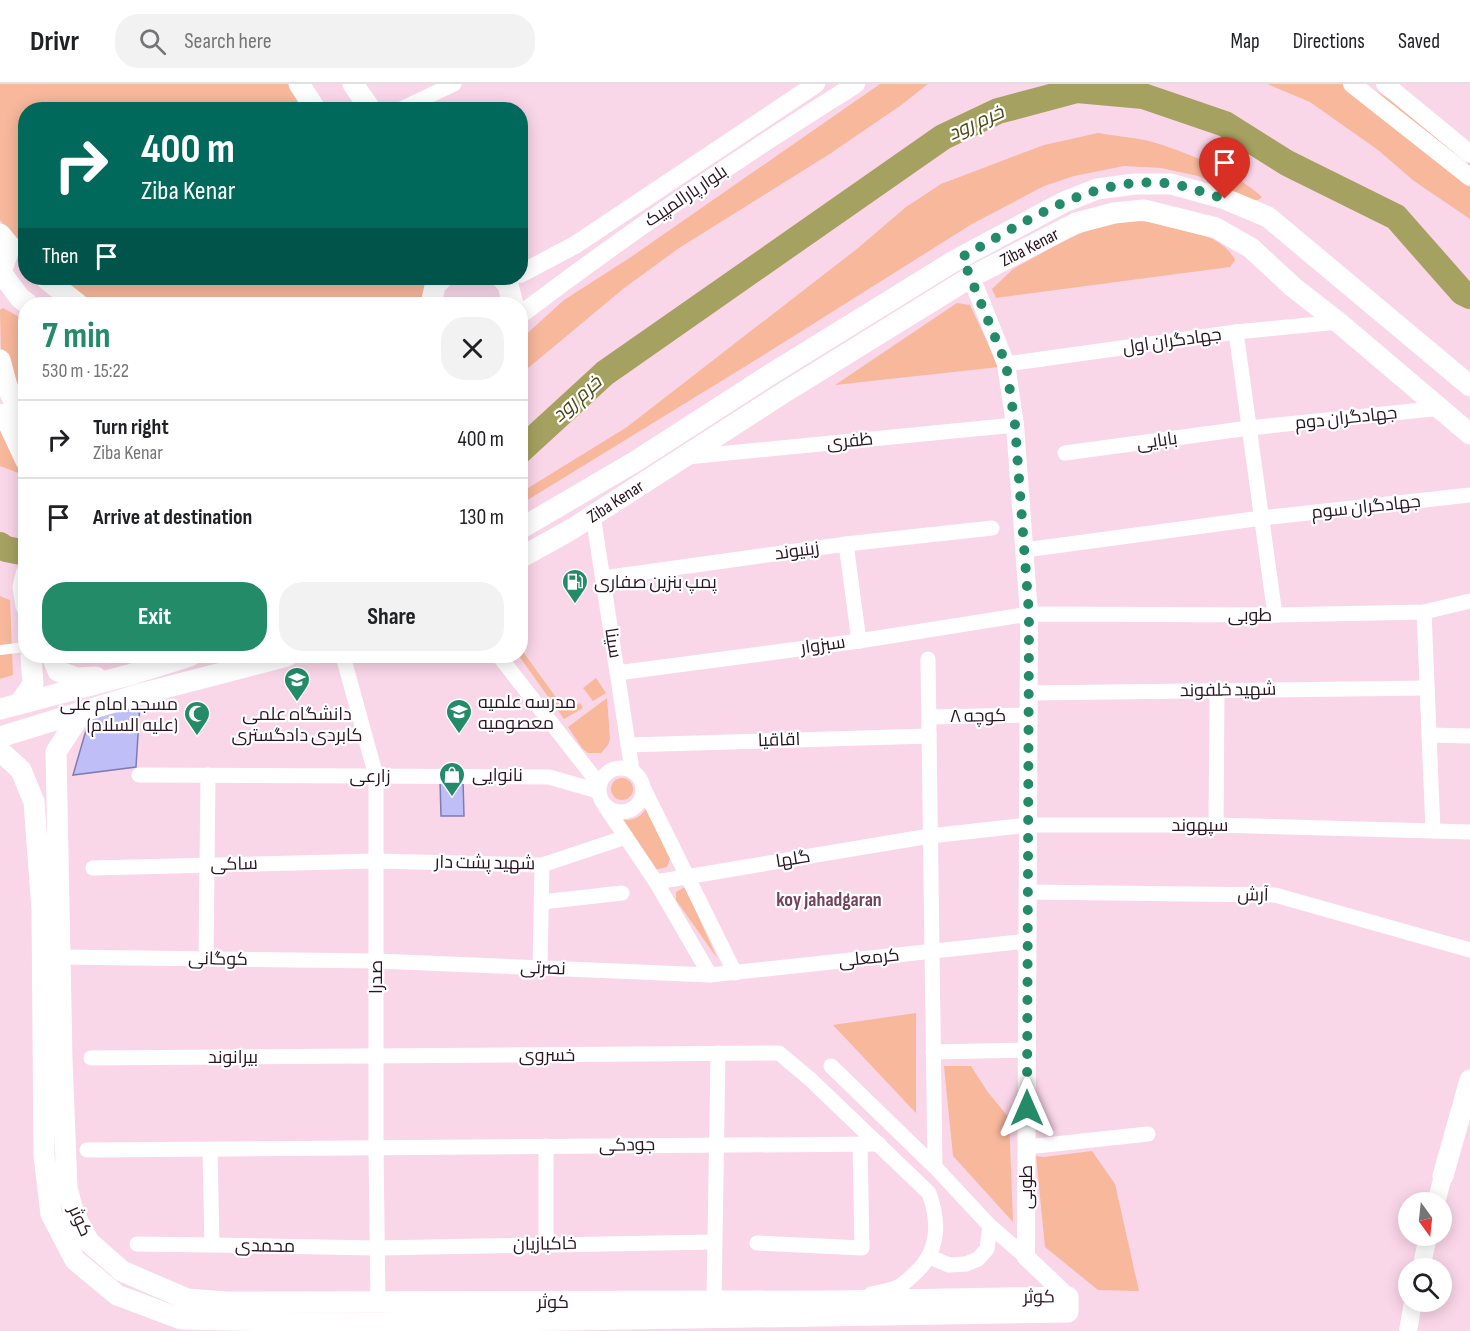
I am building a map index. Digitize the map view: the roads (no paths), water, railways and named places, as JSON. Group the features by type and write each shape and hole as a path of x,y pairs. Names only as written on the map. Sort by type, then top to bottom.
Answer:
{"main road":[{"path":"298,84 310,102"},
{"path":"353,84 365,102"},
{"name":"Ziba Kenar","path":"528,524 636,461 771,374 962,257 1064,202 1096,189 1135,184 1171,184 1225,199 1268,218 1470,386"},
{"name":"Ziba Kenar","path":"528,553 593,515 971,277 1076,223 1113,213 1144,210 1216,228 1251,248 1293,287 1442,408 1470,434"},
{"path":"962,257 971,277"},
{"path":"5,258 20,297"},
{"path":"54,285 69,297"},
{"path":"0,360 7,386 18,410"},
{"path":"0,406 18,444"},
{"path":"9,707 33,684 32,663"},
{"path":"55,663 58,671 77,678 129,675"},
{"path":"9,707 168,663"},
{"path":"0,737 137,695 260,663"},
{"name":"کوثر","path":"82,712 56,752 60,957 44,1156 51,1214 75,1260 117,1295 180,1319 378,1313 714,1310 1068,1312 1068,1297 838,1302 714,1310"},
{"name":"کوثر","path":"0,751 21,770 34,802 52,1036"},
{"path":"34,802 38,795 45,792 52,794 57,801"},
{"path":"1443,1176 1470,1080"},
{"path":"1443,1176 1470,1134"}],"street":[{"path":"416,102 454,84"},
{"name":"بلوار پارالمپیک","path":"528,268 575,245 816,84"},
{"name":"بلوار پارالمپیک","path":"528,309 586,265 673,205 856,84"},
{"path":"1352,84 1470,177"},
{"path":"1385,84 1470,154"},
{"name":"طوبی","path":"971,277 1006,364 1015,425 1029,614 1026,1257"},
{"name":"جهادگران اول","path":"1006,364 1236,332 1338,322"},
{"path":"1236,332 1275,615"},
{"name":"جهادگران دوم","path":"1249,428 1442,408"},
{"name":"ظفری","path":"684,457 1015,425"},
{"name":"بابایی","path":"1065,453 1249,428"},
{"name":"جهادگران سوم","path":"1025,550 1470,495"},
{"name":"سینا","path":"593,515 632,770"},
{"name":"زینیوند","path":"603,578 846,544 992,528"},
{"path":"846,544 859,641"},
{"name":"طوبی","path":"1029,614 1275,615 1424,612 1470,601"},
{"path":"1424,612 1433,831"},
{"name":"سبزوار","path":"617,673 859,641 1029,614"},
{"path":"0,650 18,648"},
{"path":"928,659 935,1167"},
{"name":"صدرا","path":"345,663 376,776 375,1056 378,1313"},
{"path":"504,663 599,787 600,799 656,882 710,975"},
{"name":"شهید خلفوند","path":"1028,693 1427,688"},
{"path":"1216,825 1217,690"},
{"name":"کوچه ۸","path":"928,717 1028,715"},
{"path":"1429,735 1470,736"},
{"name":"اقاقیا","path":"628,745 929,736"},
{"path":"599,787 609,771 616,768 632,770 639,777 735,972"},
{"name":"زارعی","path":"139,775 549,777 599,787"},
{"path":"206,959 208,776"},
{"path":"605,806 613,811 631,810 639,804 643,796 643,787"},
{"name":"سپهوند","path":"930,837 1028,825 1216,825 1470,832"},
{"name":"شهید پشت دار","path":"375,861 542,865 626,837"},
{"name":"گلها","path":"656,882 930,837"},
{"name":"ساکی","path":"93,868 375,861"},
{"path":"540,968 542,865"},
{"name":"آرش","path":"1028,892 1275,895 1470,950"},
{"path":"542,902 622,894"},
{"name":"کرمعلی","path":"710,975 1028,940"},
{"name":"کوگانی","path":"60,957 377,961"},
{"name":"نصرتی","path":"377,961 710,975"},
{"path":"933,1052 1027,1050"},
{"path":"714,1310 718,1053"},
{"name":"خسروی","path":"375,1056 779,1053 879,1144"},
{"name":"بیرانوند","path":"91,1058 375,1056"},
{"path":"831,1066 935,1167 990,1226 1068,1297"},
{"path":"1027,1147 1148,1134"},
{"path":"757,1243 862,1248 860,1143"},
{"path":"838,1302 899,1287 930,1257 935,1244 935,1209 929,1193 879,1144"},
{"name":"جودکی","path":"376,1148 879,1144"},
{"path":"546,1146 546,1244"},
{"path":"87,1150 376,1148"},
{"name":"محمدی","path":"210,1150 212,1245 376,1248"},
{"path":"1439,1192 1443,1176"},
{"path":"930,1257 949,1265 966,1264 978,1259 987,1249 990,1226"},
{"name":"خاکبازیان","path":"376,1248 714,1242"},
{"path":"137,1244 212,1245"},
{"path":"1408,1331 1411,1312"}],"waterway":[{"name":"خرم رود","path":"528,444 605,373 943,137 998,111 1077,90 1143,96 1225,124 1287,163 1396,217 1462,292 1470,296"},
{"name":"خرم رود","path":"0,545 18,551"}],"place":[{"name":"پمپ بنزین صفاری","path":"575,605"},
{"name":"دانشگاه علمی کابردی دادگستری","path":"297,703"},
{"name":"مدرسه علمیه معصومیه","path":"459,735"},
{"name":"مسجد امام علی (علیه السلام)","path":"197,737"},
{"name":"نانوایی","path":"452,798"}],"district":[{"name":"koy jahadgaran","path":"829,900"}]}
